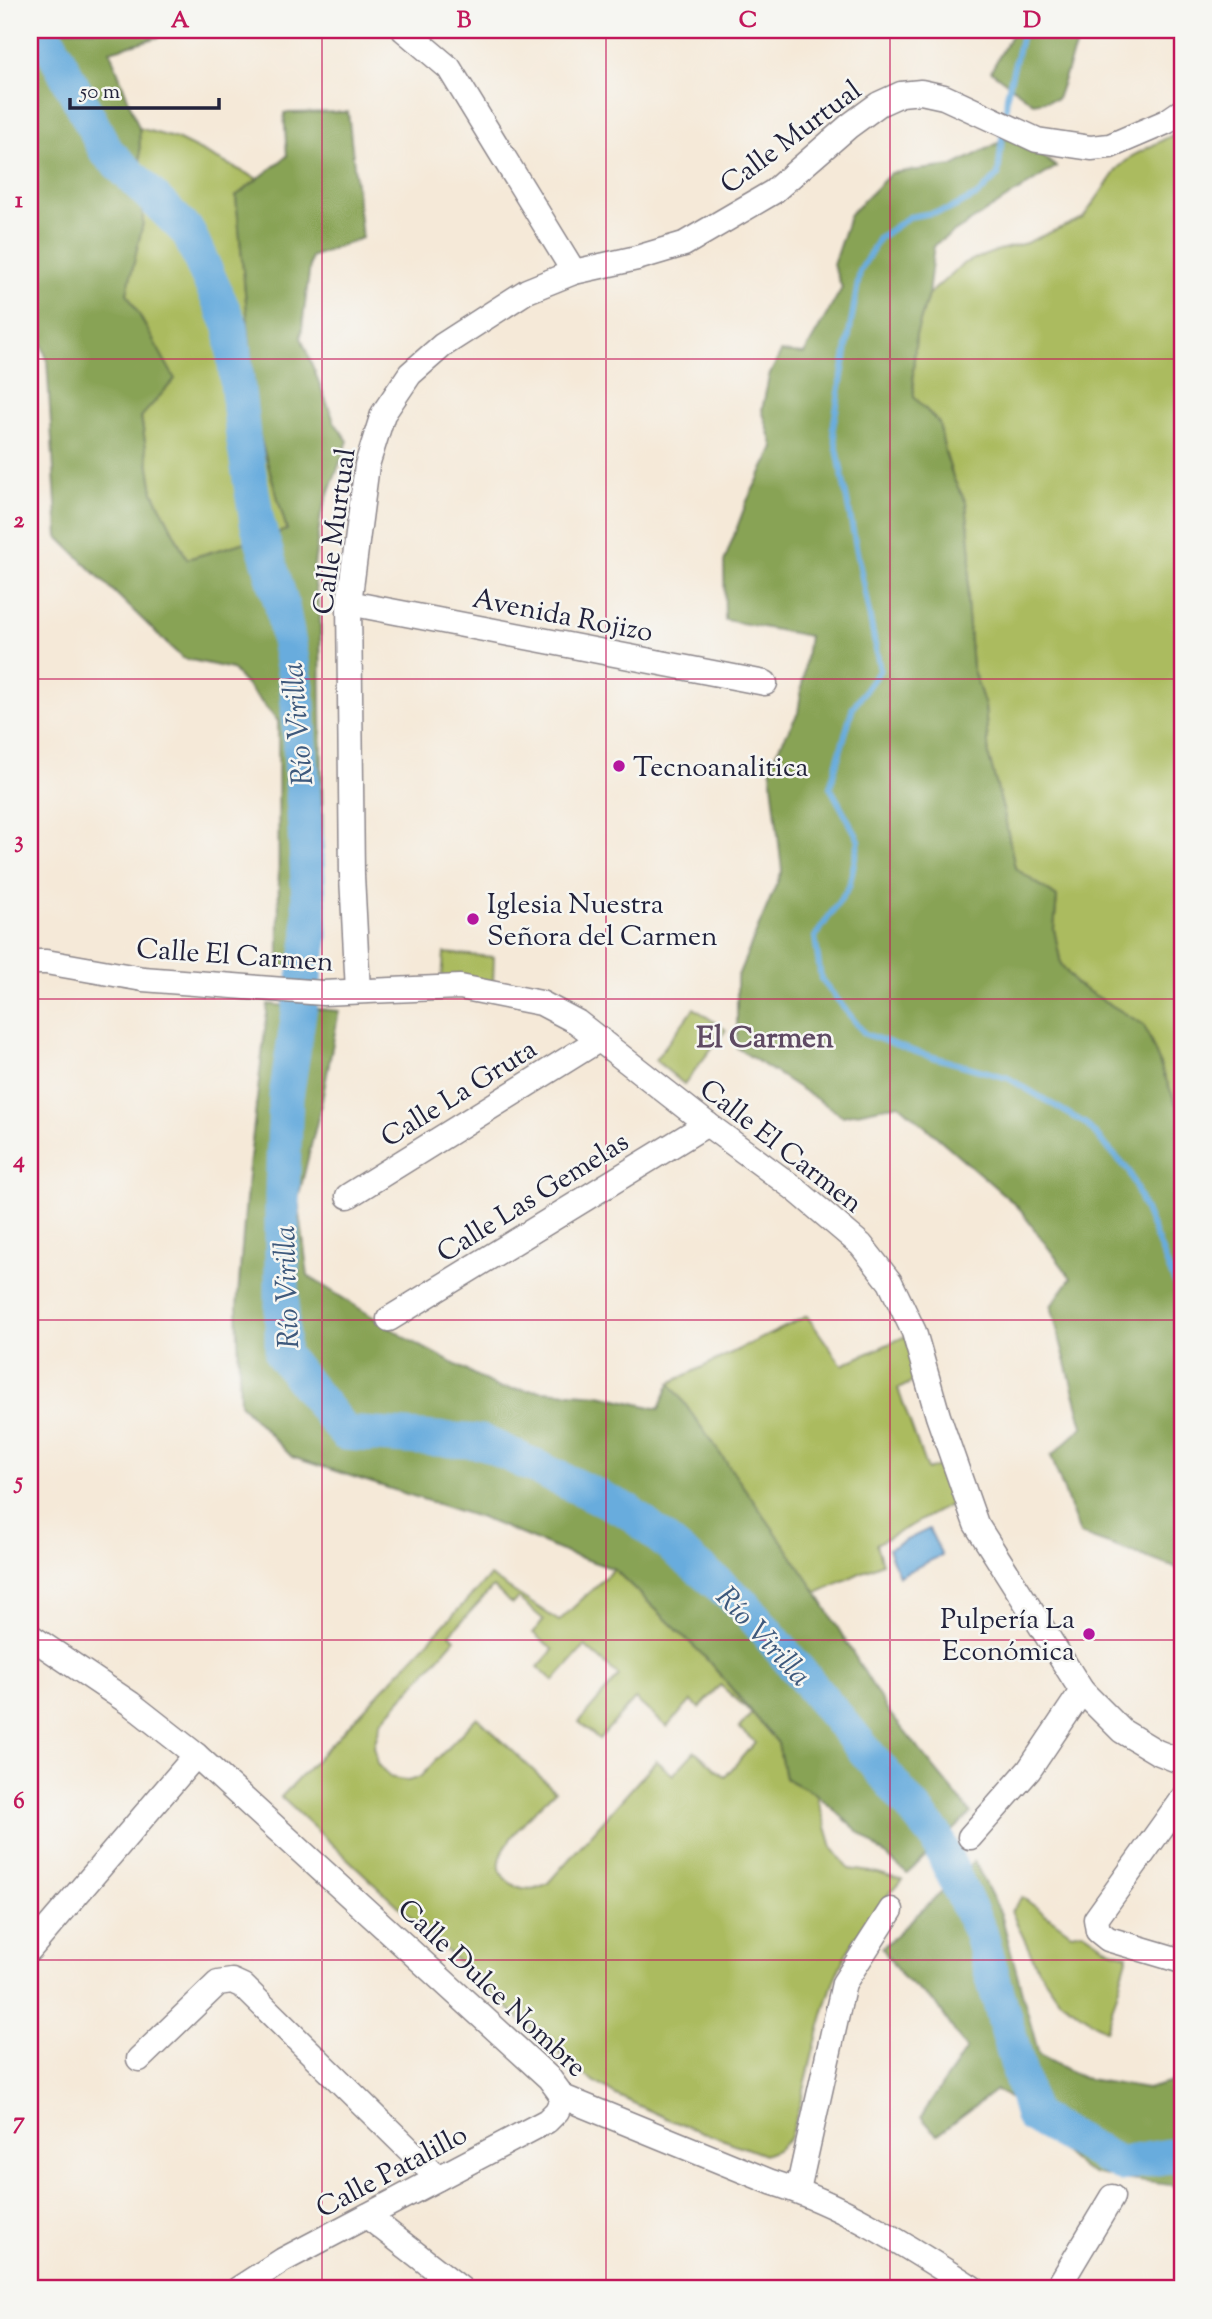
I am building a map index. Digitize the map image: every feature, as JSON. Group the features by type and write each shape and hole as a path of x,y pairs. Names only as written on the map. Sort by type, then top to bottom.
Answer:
{"street":[{"path":"404,30 449,68 574,272"},
{"name":"Calle Murtual","path":"358,991 352,876 349,603 367,465 383,414 410,374 443,345 527,291 574,272 684,244 773,192 849,126 879,104 901,94 921,92 944,97 1037,140 1091,148 1110,146 1166,122 1182,111"},
{"name":"Avenida Rojizo","path":"349,603 765,683"},
{"name":"Calle El Carmen","path":"30,962 46,962 143,979 323,993 460,987 541,1003 577,1022 795,1189 861,1245 890,1282 914,1332 938,1416 976,1524 1082,1691 1122,1731 1157,1752 1182,1762"},
{"name":"Calle La Gruta","path":"348,1196 600,1039"},
{"name":"Calle Las Gemelas","path":"389,1319 707,1124"},
{"name":"Calle Dulce Nombre","path":"30,1636 131,1704 195,1755 549,2078 564,2097 772,2182 798,2190 852,2215 974,2289"},
{"path":"970,1837 1029,1770 1082,1691"},
{"path":"30,1949 195,1755"},
{"path":"1182,1798 1096,1919 1098,1931 1108,1939 1182,1961"},
{"path":"798,2190 844,1983 891,1910"},
{"path":"139,2059 218,1983 232,1981 243,1986 438,2178"},
{"name":"Calle Patalillo","path":"238,2289 283,2260 547,2122 564,2097"},
{"path":"1057,2289 1112,2197"},
{"path":"367,2216 461,2289"}],"green space":[{"path":"30,30 157,30 159,37 110,51 139,128 143,223 127,293 175,379 141,417 153,492 187,559 287,530 258,430 236,196 287,156 284,113 348,112 362,238 311,257 301,337 335,423 348,441 321,514 313,573 320,614 324,964 279,967 278,721 232,669 182,658 58,537 47,360 30,307"},
{"path":"1014,30 1081,30 1057,99 1033,103 991,71"},
{"path":"139,128 177,139 258,179 236,196 258,430 287,530 187,559 153,492 127,293 143,223"},
{"path":"1182,130 1182,1119 1144,1025 1076,984 1061,964 1054,929 1057,897 1015,868 989,757 985,706 972,667 967,601 971,555 966,503 954,480 945,452 914,397 913,372 916,335 928,295 964,263 1026,243 1083,218 1118,168 1132,156"},
{"path":"1016,134 1056,167 934,245 928,295 916,335 914,397 939,423 954,480 966,502 971,555 967,601 972,667 985,706 989,757 1015,868 1057,897 1054,929 1061,964 1076,984 1144,1025 1182,1119 1182,1570 1080,1534 1051,1456 1083,1427 1051,1306 1071,1278 1017,1206 899,1104 843,1116 737,1048 737,978 782,871 770,764 798,713 809,636 725,620 724,562 747,501 774,448 762,410 769,376 781,352 804,354 842,288 833,265 850,214 891,173 953,166"},
{"path":"444,953 494,957 493,983 442,979"},
{"path":"268,1004 339,1011 322,1101 298,1199 308,1276 411,1341 499,1388 600,1395 659,1409 670,1383 817,1593 887,1710 971,1813 907,1874 816,1794 785,1778 778,1743 704,1656 614,1569 569,1554 484,1519 292,1457 240,1404 237,1307 248,1175"},
{"path":"694,1008 726,1030 684,1084 655,1060"},
{"path":"807,1316 842,1365 906,1336 919,1379 898,1389 927,1470 947,1463 961,1499 876,1544 882,1563 817,1593 670,1383"},
{"path":"614,1569 704,1656 778,1743 785,1778 816,1793 832,1847 849,1869 902,1880 864,1926 841,1964 822,2018 789,2139 777,2150 764,2155 670,2120 616,2095 581,2073 281,1797 490,1576 559,1621","holes":["493,1587 512,1604 518,1598 544,1620 533,1633 553,1650 538,1667 554,1681 585,1646 619,1676 579,1722 599,1739 635,1699 667,1727 691,1701 700,1708 720,1685 752,1713 739,1728 755,1742 725,1777 695,1751 673,1775 656,1761 548,1883 532,1889 516,1886 503,1877 500,1865 503,1852 522,1824 555,1791 477,1717 420,1777 408,1781 390,1777 378,1764 374,1746 381,1722 455,1639 450,1634"]},
{"path":"974,1861 1001,1914 1039,2055 1083,2078 1147,2089 1182,2079 1182,2169 1176,2186 1114,2178 1085,2170 1062,2151 1019,2106 996,2090 937,2135 921,2117 966,2049 937,2005 902,1977 882,1948"},
{"path":"1022,1897 1071,1933 1082,1931 1109,1949 1128,1955 1106,2031 1059,1999 1038,1969 1011,1911"}],"water":[{"path":"929,1529 942,1555 899,1576 888,1549"}],"waterway":[{"name":"Río Virilla","path":"35,30 44,32 106,151 188,232 231,327 243,436 257,522 282,606 297,688 311,934 286,1097 282,1195 282,1354 345,1433 483,1442 628,1511 744,1605 935,1835 980,1932 1032,2116 1120,2164 1182,2154"},
{"path":"1005,119 1007,95 1023,30"},
{"path":"1003,129 998,175 978,195 948,210 909,217 879,238 860,271 833,428 880,670 853,707 830,787 859,840 849,887 815,937 821,979 865,1034 919,1053 1008,1078 1086,1124 1129,1171 1182,1307"}],"place":[{"name":"Tecnoanalitica","path":"619,766"},
{"name":"Iglesia Nuestra Señora del Carmen","path":"473,919"},
{"name":"Pulpería La Económica","path":"1089,1634"}],"district":[{"name":"El Carmen","path":"765,1037"}]}
